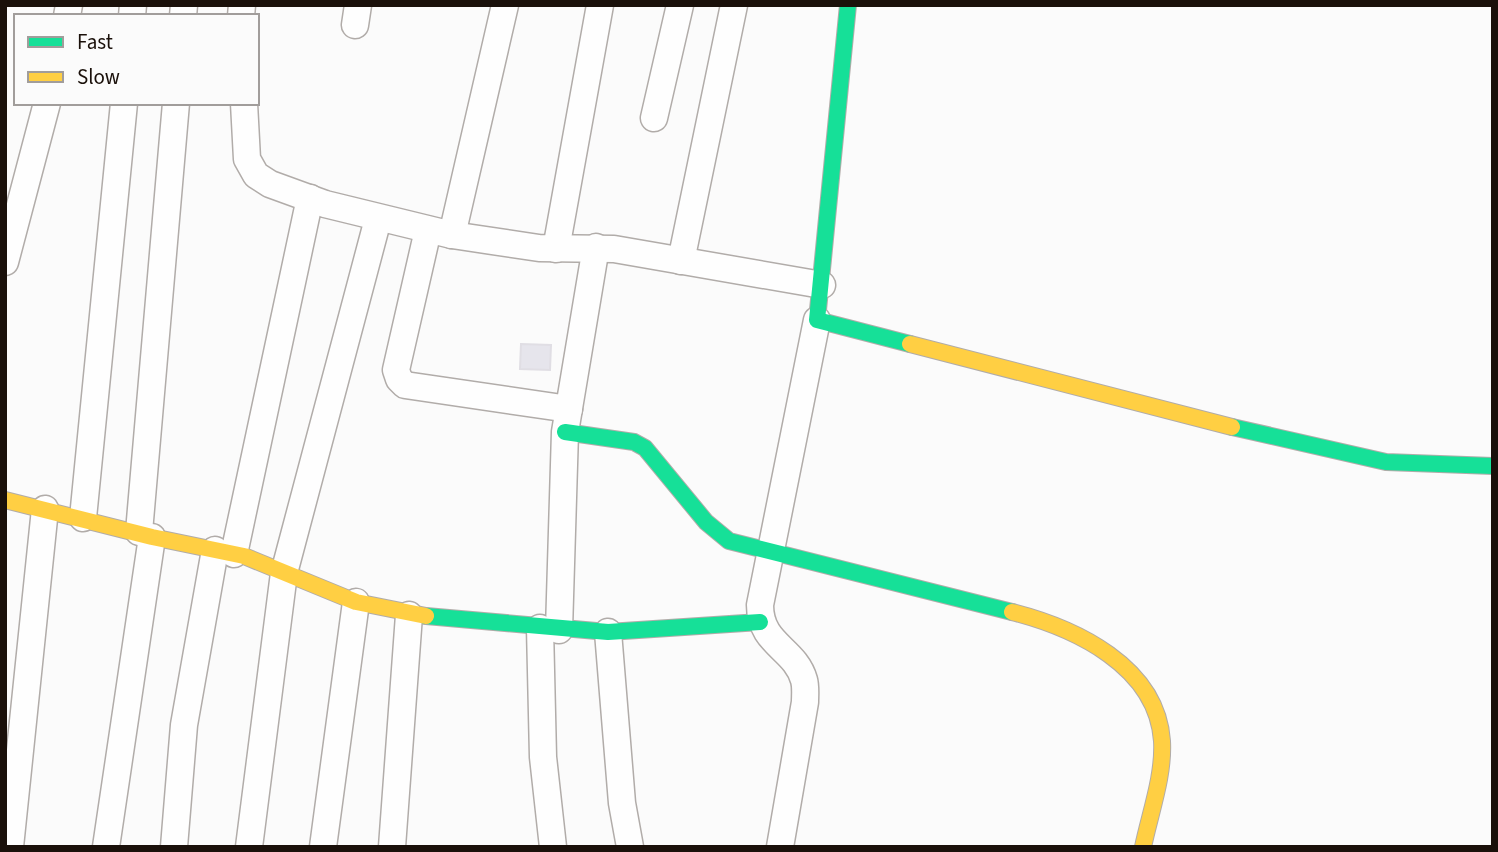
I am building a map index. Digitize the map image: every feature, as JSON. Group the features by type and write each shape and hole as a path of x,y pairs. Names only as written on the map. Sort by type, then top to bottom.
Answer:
{"street":[{"path":"505,5 440,232 396,370 399,379 405,385 567,421 635,442 645,447 716,533 729,541 1046,621 1081,636 1121,663 1146,695 1160,722 1162,744 1143,847"},
{"path":"556,249 600,5"},
{"path":"654,118 680,5"},
{"path":"681,261 734,5"},
{"path":"780,847 806,702 805,681 797,666 770,639 760,622 760,605 817,320 848,5"},
{"path":"5,262 46,105"},
{"path":"83,518 124,105"},
{"path":"106,847 145,535 176,105"},
{"path":"244,105 247,159 256,175 310,198 378,219 440,232 556,249 596,247 821,285"},
{"path":"174,847 184,725 310,198"},
{"path":"249,847 284,573 378,219"},
{"path":"552,847 543,757 550,629 567,421 596,247"},
{"path":"817,320 1216,424 1385,462 1493,466"},
{"path":"5,500 224,552 356,602 409,615 608,632 760,622"},
{"path":"10,847 45,509"},
{"path":"323,847 356,602"},
{"path":"392,847 409,615"},
{"path":"608,632 622,803 630,847"}],"building":[{"path":"521,344 551,345 550,370 520,369"}],"traffic: fast":[{"path":"848,5 817,320 910,344"},
{"path":"1232,427 1386,462 1493,466"},
{"path":"565,432 634,442 645,448 706,522 729,541 1012,612"},
{"path":"426,616 608,632 760,622"}],"traffic: slow":[{"path":"910,344 1232,427"},
{"path":"5,500 152,537 244,556 356,602 426,616"},
{"path":"1012,612 1061,628 1086,640 1129,671 1145,691 1157,715 1162,754 1159,781 1143,847"}]}
